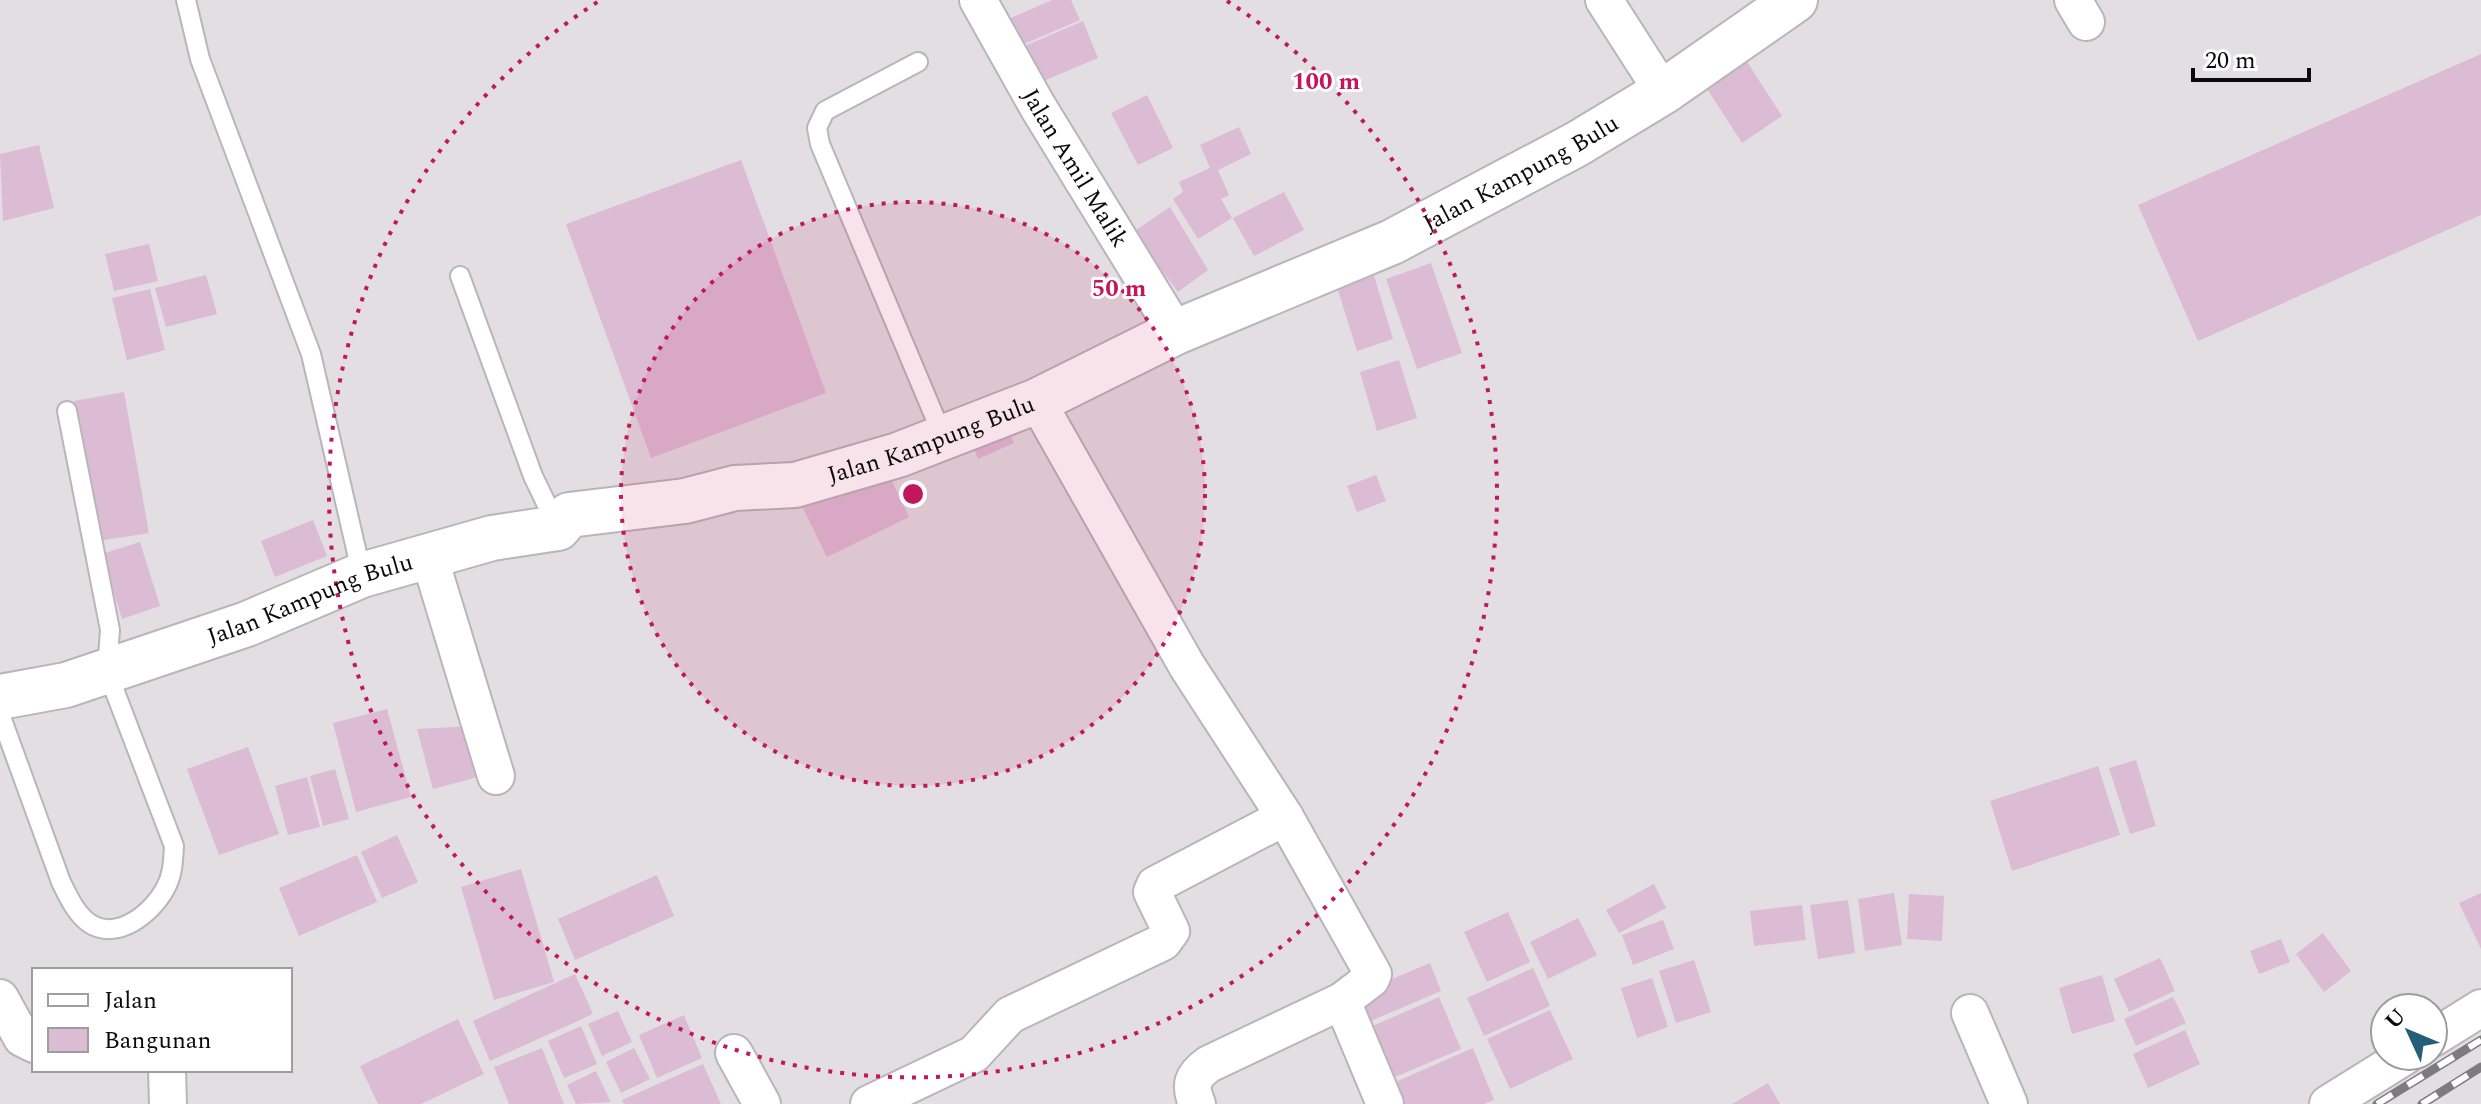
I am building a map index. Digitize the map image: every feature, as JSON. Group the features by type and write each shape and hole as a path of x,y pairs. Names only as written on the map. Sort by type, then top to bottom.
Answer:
{"street":[{"name":"Jalan Amil Malik","path":"978,0 1038,107 1176,332"},
{"path":"1604,0 1663,92"},
{"name":"Jalan Kampung Bulu","path":"0,697 66,685 247,624 362,575 492,538 558,528 569,515 685,501 735,488 795,485 944,439 1037,401 1176,332 1392,242 1577,144 1663,92 1780,4"},
{"path":"1037,401 1187,666 1285,817 1373,974 1371,979 1342,1001 1209,1064 1194,1078 1191,1089 1197,1104"},
{"path":"429,556 496,776"},
{"path":"869,1104 974,1054 1010,1015 1163,942 1170,927 1152,887 1285,817"},
{"path":"0,998 22,1038 32,1043"},
{"path":"1342,1001 1385,1104"},
{"path":"2449,1028 2481,1008"},
{"path":"1970,1013 2009,1104"},
{"path":"734,1053 762,1104"},
{"path":"167,1072 168,1104"},
{"path":"2328,1104 2379,1072"}],"lane":[{"path":"186,0 200,59 311,354 362,575"},
{"path":"918,62 825,111 817,128 820,144 921,377 944,439"},
{"path":"460,276 533,476 558,528"},
{"path":"0,714 61,882 75,908 90,924 109,930 130,924 149,910 165,889 173,869 174,846 107,671 110,630 67,411"}],"building":[{"path":"1052,0 1071,0 1080,20 1017,47 1006,20"},
{"path":"1083,21 1098,58 1034,85 1018,49"},
{"path":"2481,54 2481,215 2198,341 2138,205"},
{"path":"1744,57 1782,116 1742,143 1704,84"},
{"path":"1147,95 1173,148 1138,165 1111,113"},
{"path":"1239,127 1251,154 1218,170 1229,195 1221,199 1232,218 1198,239 1173,199 1183,192 1179,182 1210,168 1200,145"},
{"path":"39,145 54,208 3,221 0,154"},
{"path":"741,160 826,393 651,458 566,224"},
{"path":"1284,192 1304,230 1254,256 1233,218"},
{"path":"1170,207 1208,270 1178,292 1133,232"},
{"path":"149,244 158,281 114,291 105,254"},
{"path":"1431,263 1462,353 1417,369 1386,279"},
{"path":"1373,272 1393,339 1357,351 1336,284"},
{"path":"206,275 217,314 166,327 155,288"},
{"path":"150,289 165,350 127,360 112,298"},
{"path":"1399,360 1417,418 1377,431 1360,372"},
{"path":"124,392 149,533 98,541 74,401"},
{"path":"1003,418 1014,443 978,459 968,434"},
{"path":"882,460 909,517 827,557 799,500"},
{"path":"1376,475 1386,501 1357,512 1347,486"},
{"path":"313,520 327,556 275,577 261,541"},
{"path":"140,542 160,606 122,619 102,554"},
{"path":"387,709 411,797 356,812 333,723"},
{"path":"474,726 485,775 433,789 417,729"},
{"path":"248,747 279,834 219,855 187,769"},
{"path":"2136,760 2156,826 2130,834 2109,768"},
{"path":"2098,766 2120,835 2012,871 1990,801"},
{"path":"335,769 349,819 323,826 310,776"},
{"path":"307,777 320,827 288,835 275,786"},
{"path":"397,835 418,882 382,898 361,852"},
{"path":"357,855 377,902 299,936 279,888"},
{"path":"521,869 554,982 494,1000 461,887"},
{"path":"657,875 674,916 575,960 558,919"},
{"path":"1654,884 1666,908 1619,933 1606,910"},
{"path":"1894,893 1902,945 1865,951 1858,899"},
{"path":"2481,893 2481,949 2459,903"},
{"path":"1909,894 1944,896 1942,941 1907,939"},
{"path":"1848,900 1855,953 1818,959 1810,905"},
{"path":"1802,905 1806,940 1754,946 1750,911"},
{"path":"1508,912 1530,962 1487,982 1464,932"},
{"path":"1578,918 1597,955 1548,979 1530,942"},
{"path":"1663,920 1674,949 1633,965 1622,935"},
{"path":"2323,933 2351,971 2324,992 2296,954"},
{"path":"2281,939 2290,962 2259,974 2250,951"},
{"path":"2160,958 2175,991 2129,1012 2114,979"},
{"path":"1694,960 1711,1012 1676,1023 1659,971"},
{"path":"1430,963 1441,991 1366,1023 1354,995"},
{"path":"1533,968 1550,1006 1484,1036 1467,998"},
{"path":"575,974 593,1014 490,1061 473,1021"},
{"path":"2102,975 2115,1021 2072,1034 2059,988"},
{"path":"1652,978 1668,1027 1637,1038 1621,988"},
{"path":"1439,997 1461,1049 1388,1080 1366,1029"},
{"path":"2173,997 2186,1023 2136,1046 2124,1019"},
{"path":"1550,1010 1573,1059 1510,1089 1487,1039"},
{"path":"618,1011 632,1042 602,1056 588,1024"},
{"path":"684,1015 702,1058 657,1078 639,1035"},
{"path":"458,1019 484,1074 421,1104 378,1104 360,1066"},
{"path":"581,1026 597,1064 564,1078 548,1041"},
{"path":"2185,1030 2200,1064 2148,1088 2133,1054"},
{"path":"542,1048 564,1104 509,1104 494,1067"},
{"path":"634,1048 650,1079 621,1093 606,1062"},
{"path":"1473,1048 1494,1100 1484,1104 1392,1104 1384,1087"},
{"path":"703,1064 721,1104 624,1104 622,1100"},
{"path":"596,1071 611,1102 576,1104 567,1085"},
{"path":"1768,1083 1780,1104 1732,1104"}],"railway":[{"path":"2377,1104 2481,1040"},
{"path":"2422,1104 2481,1067"}]}
